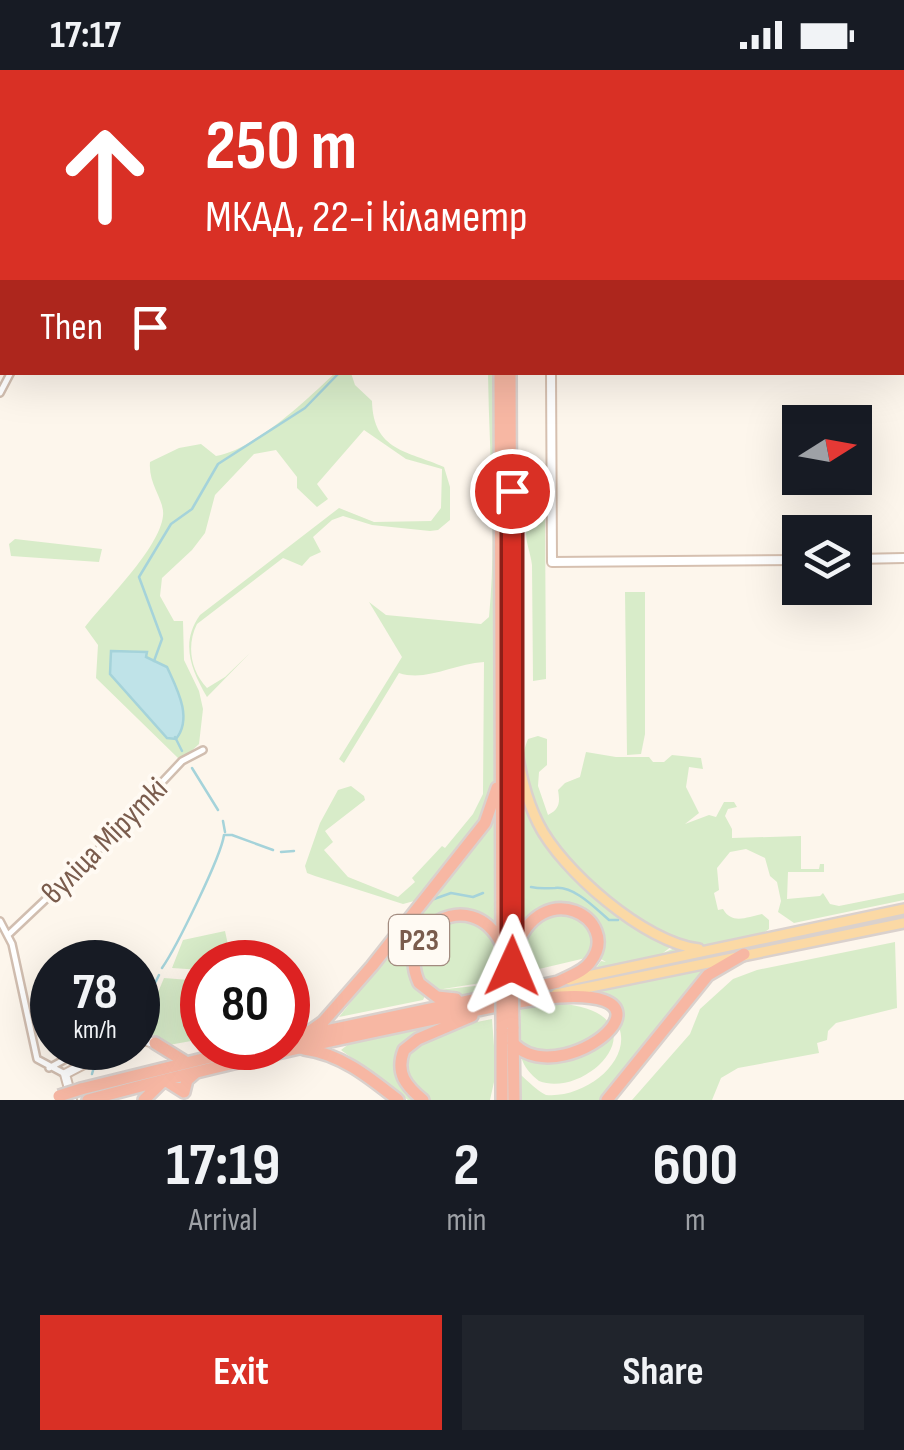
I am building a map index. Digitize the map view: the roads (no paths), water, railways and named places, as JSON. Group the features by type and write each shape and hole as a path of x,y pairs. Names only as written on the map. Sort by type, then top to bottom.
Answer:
{"highway":[{"path":"494,1100 508,1028 509,964 500,375"},
{"path":"509,964 503,947 506,765 513,729 510,375"},
{"name":"Р23","path":"310,1031 323,1022 372,966 485,823 506,765"},
{"name":"Р23","path":"422,1100 408,1087 401,1073 400,1059 406,1046 528,996 588,964 597,948 590,924 574,910 556,908 534,921 520,936 509,964"},
{"name":"Р23","path":"503,947 490,926 465,914 438,921 420,939 414,968 424,990 446,999 528,996 578,1000 595,1006 612,1022 617,1042"},
{"name":"Р23","path":"607,1100 708,975 744,954"},
{"name":"Р23","path":"310,1034 476,1000"},
{"name":"Р23","path":"310,1040 494,1007"},
{"path":"508,1028 525,1072"},
{"path":"513,1043 514,1100"},
{"name":"Р23","path":"310,1049 331,1055 363,1073 398,1100"},
{"name":"Р23","path":"80,1096 180,1062"},
{"name":"Р23","path":"44,1100 117,1092 203,1070"},
{"path":"502,1070 502,1100"},
{"path":"185,1096 186,1080 197,1072"},
{"path":"144,1100 165,1080 185,1096"},
{"path":"117,1092 130,1100"}],"main road":[{"name":"Р23","path":"513,729 530,807 550,843 576,873 617,908 667,940 693,948 721,946"},
{"name":"Р23","path":"558,982 904,910"},
{"name":"Р23","path":"528,996 904,923"},
{"path":"720,959 721,946"},
{"path":"706,950 706,962"}],"street":[{"path":"551,375 552,562 782,560"},
{"path":"872,559 904,558"},
{"name":"вуліца Міруткі","path":"8,935 100,848 182,761 203,750"},
{"path":"0,921 8,935 30,1033"},
{"path":"54,1070 65,1074 80,1096"},
{"path":"65,1074 73,1070"}],"water":[{"path":"111,651 147,652 146,657 167,667 183,713 176,739 167,738 110,674"}],"waterway":[{"path":"154,661 162,639 139,577 171,524 192,509 218,464 305,408 337,375"},
{"path":"175,737 182,751"},
{"path":"192,768 218,810"},
{"path":"223,821 225,832"},
{"path":"162,968 197,902 224,835 273,850"},
{"path":"281,852 294,851"},
{"path":"531,887 569,890 609,920 618,920"},
{"path":"434,899 451,893 473,897 483,893"},
{"path":"92,1074 93,1070"}]}
